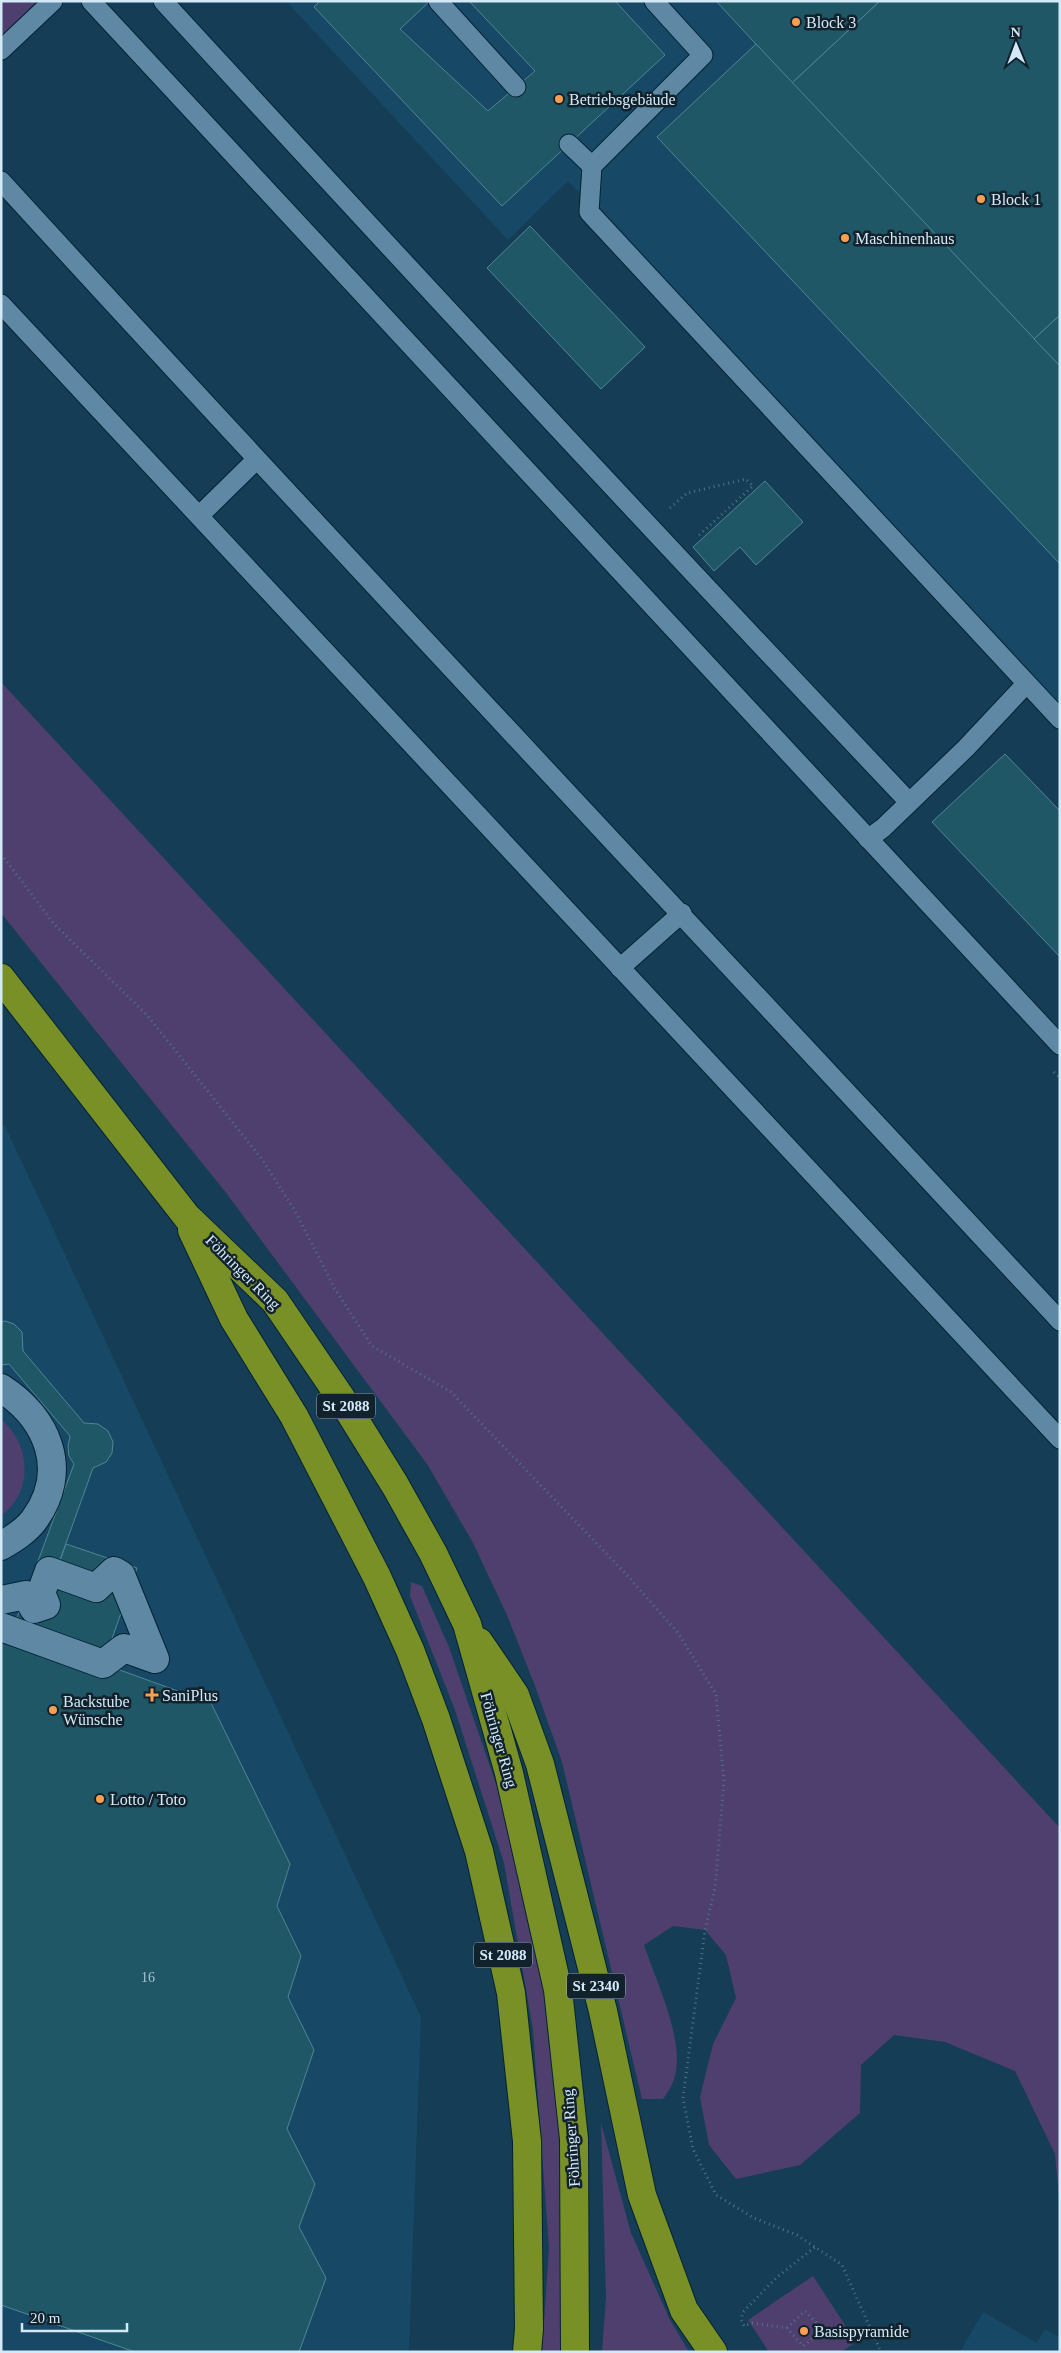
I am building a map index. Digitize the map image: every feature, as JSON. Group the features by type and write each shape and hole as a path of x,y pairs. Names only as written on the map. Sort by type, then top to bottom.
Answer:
{"highway":[{"name":"Föhringer Ring","path":"1,978 186,1217 275,1300 341,1398 395,1485 433,1553 467,1624 509,1773 558,1990 574,2140 575,2352"},
{"name":"Föhringer Ring","path":"186,1217 234,1319 294,1416 377,1577 410,1650 430,1702 479,1851 511,1993 527,2141 529,2329 527,2352"},
{"name":"St 2340","path":"467,1624 515,1695 540,1764 603,2011 642,2195 684,2310 713,2352"}],"street":[{"path":"1,1388 31,1411 41,1427 48,1444 51,1463 50,1481 44,1502 34,1520 18,1535 1,1546"},
{"path":"1,1600 26,1595 34,1609 46,1605 41,1593 49,1571 96,1588 114,1571 122,1575 155,1659 124,1648 104,1664 1,1627"}],"lane":[{"path":"1,50 53,1"},
{"path":"91,1 1060,1045"},
{"path":"164,1 574,443 649,528 909,802"},
{"path":"438,1 516,87"},
{"path":"654,1 703,55 592,166 589,212 1060,719"},
{"path":"569,144 592,166"},
{"path":"1,181 256,460 682,913 1060,1321"},
{"path":"1,304 1060,1440"},
{"path":"199,516 256,460"},
{"path":"868,839 966,748 1026,684"},
{"path":"620,968 682,913"}],"path":[{"path":"1,854 54,924 147,1014 261,1158 294,1209 335,1289 372,1346 450,1392 626,1574 678,1633 716,1694 724,1781 716,1888 705,1930 684,2098 692,2148 716,2195 754,2218 797,2235 842,2265 881,2352"},
{"path":"787,2328 806,2311 823,2330 803,2346 787,2328 752,2323 744,2326 741,2319 743,2312 777,2276 815,2247"}],"shaded area":[{"path":"1,1 37,1 1,37"},
{"path":"286,1 1060,1 1060,715 568,181 508,240"},
{"path":"1,682 1060,1828 1060,2208 1055,2154 1015,2071 945,2042 894,2035 861,2065 860,2113 800,2165 736,2179 709,2145 700,2097 713,2044 736,1998 726,1955 705,1930 673,1926 644,1945 674,2032 677,2067 669,2091 663,2099 642,2099 562,1762 507,1615 472,1541 427,1464 227,1194 1,913"},
{"path":"1,1122 6,1128 421,2017 409,2352 1,2352"},
{"path":"1,1419 11,1430 18,1442 25,1468 19,1494 12,1506 1,1516"},
{"path":"411,1582 422,1586 449,1647 518,1848 539,1956 551,2033 559,2110 564,2187 561,2352 542,2352 549,2248 533,2030 504,1863 455,1710 410,1596"},
{"path":"601,2123 631,2233 670,2320 689,2352 602,2352 606,2297"},
{"path":"813,2276 856,2342 841,2352 769,2352 748,2320"},
{"path":"983,2312 1037,2343 1045,2329 1060,2337 1060,2352 960,2352"}],"building":[{"name":"Betriebsgebäude","path":"320,1 430,1 400,29 488,111 535,71 469,1 615,1 665,55 502,206 314,7"},
{"name":"Block 3","path":"716,1 880,1 792,83"},
{"name":"Block 1","path":"880,1 1060,1 1060,315 1034,339 792,83"},
{"name":"Maschinenhaus","path":"756,44 1060,366 1060,564 657,137"},
{"path":"530,226 645,347 601,389 487,268"},
{"path":"1060,315 1060,366 1034,339"},
{"path":"765,481 803,522 756,565 740,547 714,571 693,547"},
{"path":"1005,754 1060,811 1060,957 932,822"},
{"path":"5,1321 14,1324 22,1332 23,1351 84,1423 98,1424 108,1431 113,1442 112,1453 106,1462 93,1468 32,1638 12,1631 74,1464 69,1456 70,1436 9,1364 1,1365 1,1322"},
{"path":"66,1544 137,1568 103,1664 32,1638"},
{"path":"1,1627 211,1703 290,1864 277,1906 301,1956 288,1997 314,2050 287,2129 315,2184 299,2227 326,2278 299,2352 135,2352 1,2305"}],"place":[{"name":"Block 3","path":"796,22"},
{"name":"Betriebsgebäude","path":"559,99"},
{"name":"Block 1","path":"981,199"},
{"name":"Maschinenhaus","path":"845,238"},
{"name":"SaniPlus","path":"152,1695"},
{"name":"Backstube Wünsche","path":"53,1710"},
{"name":"Lotto / Toto","path":"100,1799"},
{"name":"Basispyramide","path":"804,2331"}]}
